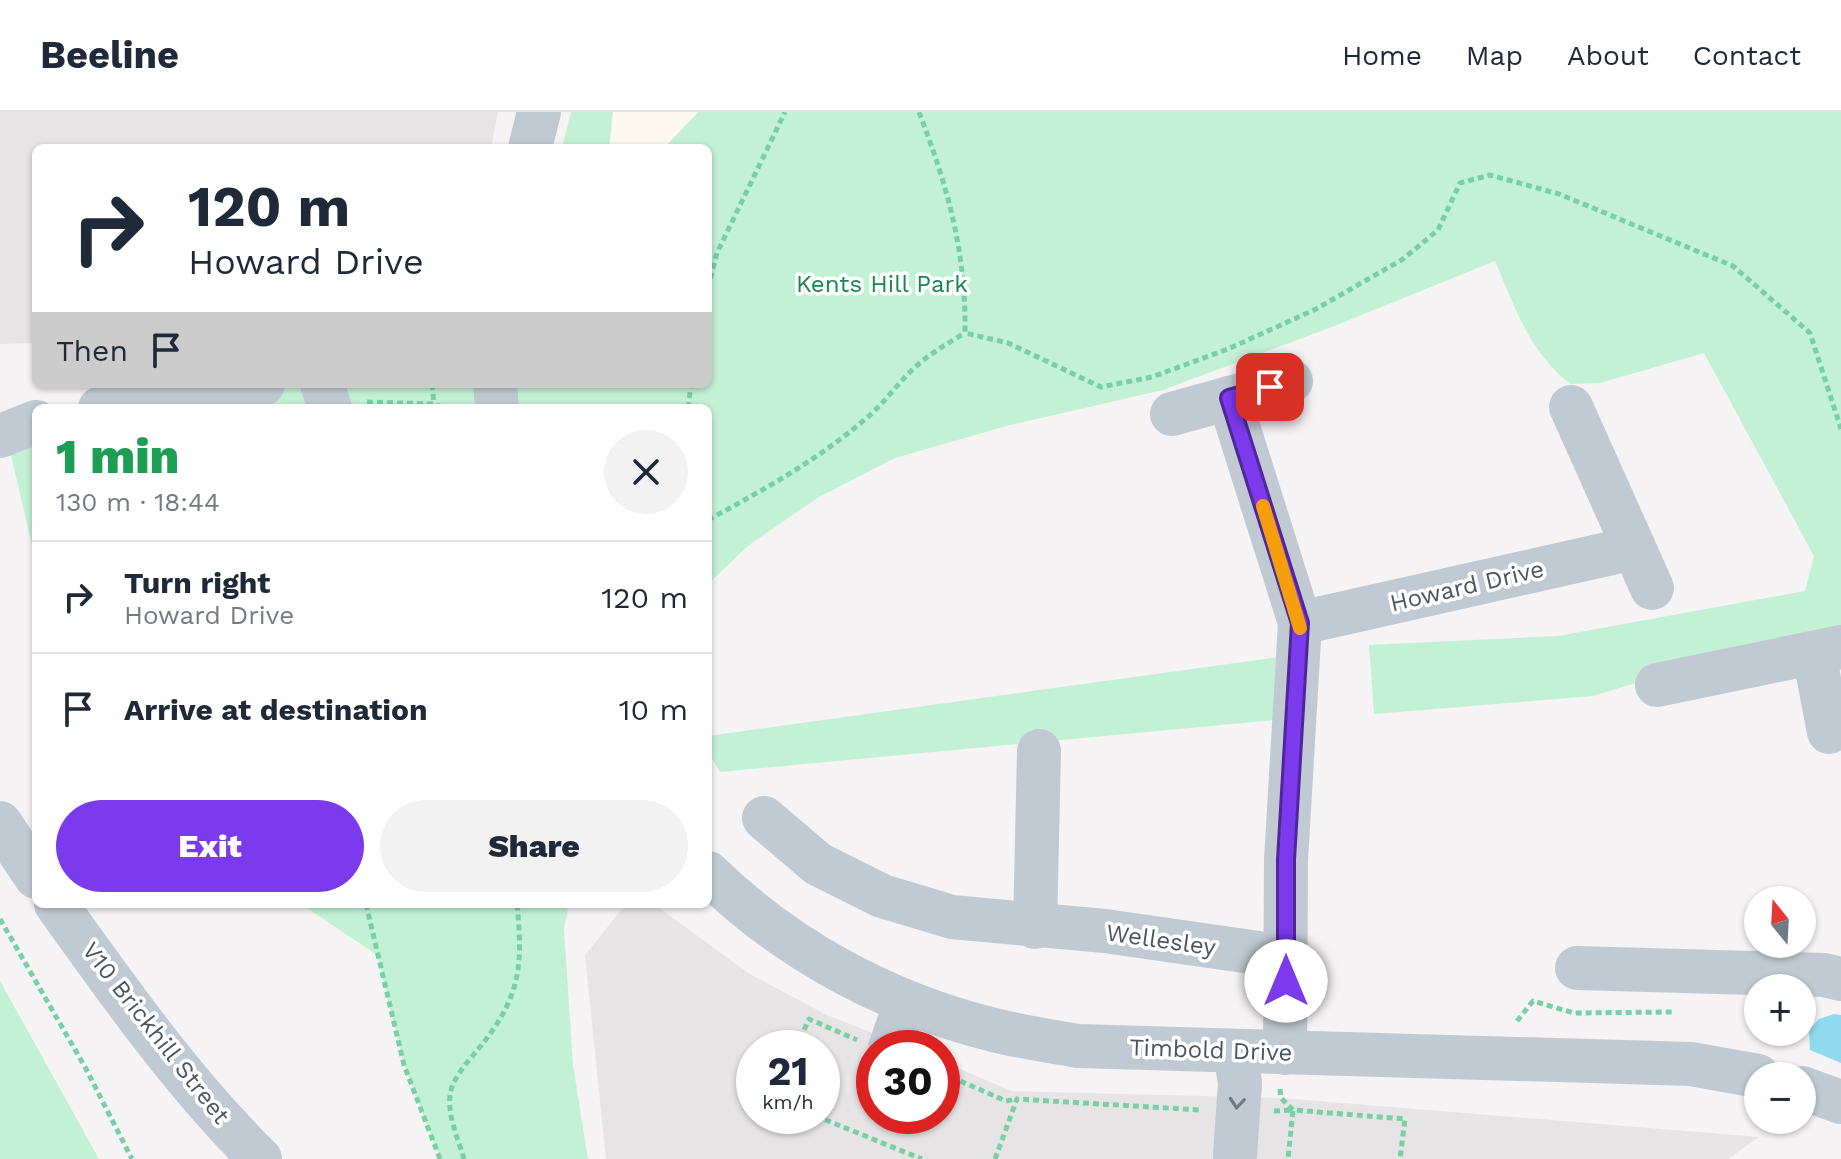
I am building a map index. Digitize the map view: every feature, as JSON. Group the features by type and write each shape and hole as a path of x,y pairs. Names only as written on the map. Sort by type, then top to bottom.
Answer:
{"street":[{"path":"531,144 539,112"},
{"path":"1172,414 1291,381"},
{"path":"120,404 230,388"},
{"path":"1229,398 1300,623 1286,860 1282,1068"},
{"path":"1571,407 1652,588"},
{"path":"0,416 32,420"},
{"path":"0,436 32,422"},
{"name":"Howard Drive","path":"1300,623 1634,548"},
{"path":"1657,685 1828,650 1829,732"},
{"path":"1035,927 1039,751"},
{"name":"Wellesley","path":"764,818 818,864 882,896 952,917 1105,931 1286,957"},
{"path":"0,823 32,871"},
{"name":"Timbold Drive","path":"712,877 732,897 818,960 906,1002 994,1030 1078,1046 1235,1051 1282,1068 1506,1058 1691,1064 1744,1073"},
{"name":"V10 Brickhill Street","path":"59,908 129,1006 237,1137 260,1159"},
{"path":"1577,968 1824,975 1841,979"},
{"path":"887,1030 906,1002"},
{"path":"1235,1051 1240,1083 1235,1155"},
{"path":"1816,1093 1841,1102"}],"path":[{"path":"712,272 717,253 785,112"},
{"path":"919,112 941,170 961,250 965,333"},
{"path":"712,518 826,452 867,418 922,362 965,333 1019,347 1101,387 1152,377 1228,349 1316,309 1403,259 1438,230 1460,183 1490,175 1559,194 1733,266 1810,333 1841,429"},
{"path":"432,388 434,404"},
{"path":"367,908 404,1065 440,1159"},
{"path":"464,1159 450,1109 452,1088 507,1008 518,981 522,949 517,908"},
{"path":"0,919 85,1067 132,1159"},
{"path":"1506,1058 1505,1036 1533,1001 1574,1013 1684,1012 1705,990 1706,972"},
{"path":"804,1030 809,1019 838,1030"},
{"path":"1282,1068 1281,1098 1293,1110"},
{"path":"960,1081 1006,1101 1017,1099 1236,1111 1293,1110 1405,1119 1400,1159"},
{"path":"995,1159 1017,1099"},
{"path":"1288,1159 1293,1110"},
{"path":"840,1126 922,1159"}],"shaded area":[{"path":"0,112 498,112 492,144 32,144 32,343 0,344"},
{"path":"579,112 720,112 694,144 572,144"},
{"path":"623,908 659,908 748,973 827,1015 865,1030 856,1030 856,1134 960,1134 960,1069 1011,1091 1281,1098 1759,1137 1728,1159 606,1159 585,955"}],"green space":[{"path":"571,112 613,112 609,144 563,144"},
{"name":"Kents Hill Park","path":"698,112 1841,112 1841,637 1655,677 1593,696 1374,714 1369,645 1558,636 1805,591 1814,556 1704,353 1600,383 1570,384 1533,343 1495,261 1332,327 1163,390 1010,425 895,458 819,497 749,545 712,580 712,404 127,404 236,388 712,388 712,144 668,144"},
{"path":"32,424 32,545 6,434"},
{"path":"1286,656 1284,719 720,772 712,759 712,735"},
{"path":"307,908 568,908 564,929 573,1065 588,1159 440,1159 404,1065 377,955"},
{"path":"0,981 99,1159 0,1159"}],"water":[{"path":"1841,1015 1841,1063 1810,1050 1810,1046 1816,1046 1816,1022"}],"slow traffic":[{"path":"1263,506 1300,628"}],"route":[{"path":"1270,387 1229,398 1300,623 1286,860 1286,981"}]}
